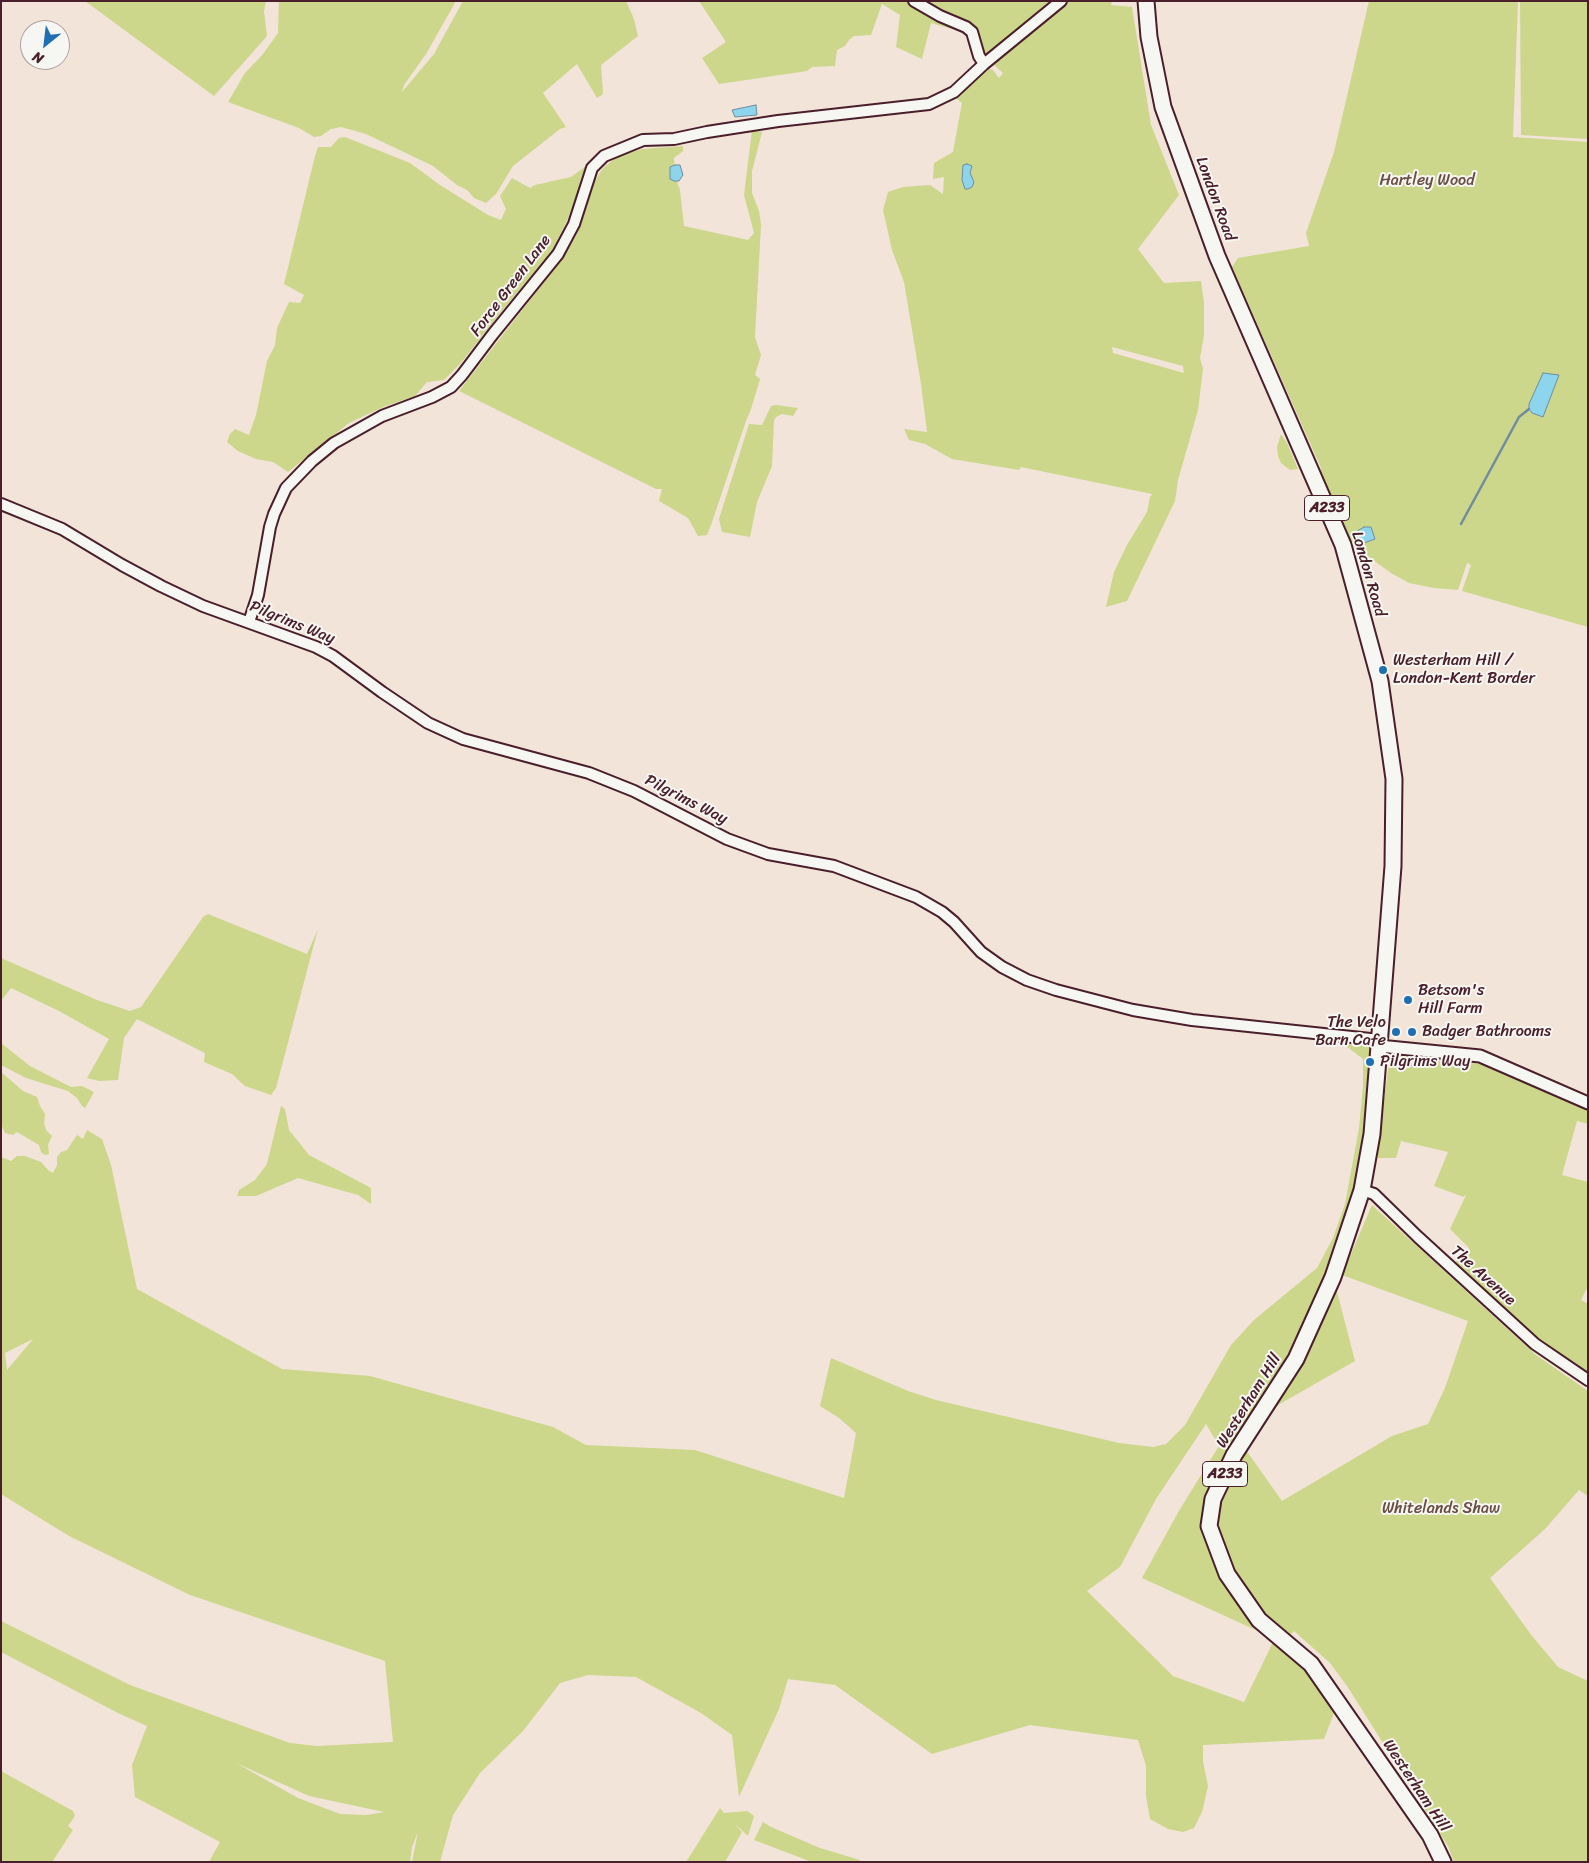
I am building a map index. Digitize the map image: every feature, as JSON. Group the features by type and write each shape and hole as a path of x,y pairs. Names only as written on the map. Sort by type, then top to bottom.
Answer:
{"main road":[{"name":"London Road","path":"1146,1 1149,37 1163,107 1217,256 1343,545 1380,681 1394,779 1393,866 1379,1043"},
{"name":"Westerham Hill","path":"1379,1043 1372,1134 1362,1190 1337,1269 1296,1359 1234,1456 1213,1499 1209,1526 1227,1574 1259,1620 1312,1664 1430,1834 1443,1862"}],"street":[{"path":"914,1 940,16 966,27 972,32 984,64"},
{"name":"Force Green Lane","path":"249,622 258,595 270,527 286,488 312,461 334,443 382,416 432,397 451,387 462,376 493,334 558,254 574,224 592,168 604,156 643,140 674,139 778,121 929,104 954,92 984,64 1061,1"},
{"name":"Pilgrims Way","path":"1,504 62,529 161,586 204,606 316,647 333,656 428,723 463,740 589,773 634,791 727,839 768,854 834,866 916,897 948,917 981,952 1002,967 1027,980 1056,990 1132,1010 1192,1020 1480,1056 1588,1104"},
{"name":"The Avenue","path":"1362,1190 1374,1194 1535,1344 1588,1380"}],"green space":[{"path":"85,1 266,1 264,11 267,36 214,96"},
{"path":"279,1 456,1 426,54 404,85 402,92 434,54 463,1 626,1 634,19 638,36 601,65 603,94 597,98 577,64 543,93 566,127 560,129 513,166 496,194 486,203 474,198 467,190 457,185 433,166 366,134 341,127 331,129 321,136 314,137 299,128 228,102 245,73 263,54 278,33"},
{"path":"699,1 908,1 919,10 955,25 969,34 931,23 922,59 896,47 900,15 882,4 871,35 854,36 845,46 837,50 835,66 812,67 807,71 719,84 702,58 726,42"},
{"path":"924,1 1054,1 995,53 985,54 981,51 978,30 973,25"},
{"path":"1067,1 1111,1 1111,5 1132,7 1151,125 1179,195 1138,249 1164,283 1201,281 1204,303 1204,335 1200,358 1203,369 1198,410 1178,480 1175,501 1127,601 1106,607 1114,572 1127,545 1147,512 1150,497 1154,492 1152,494 1021,467 1019,470 952,459 925,444 909,440 904,429 927,432 904,282 892,250 883,210 888,192 903,187 930,185 943,194 944,177 933,179 934,163 953,152 962,103 957,99 957,95 987,68 993,70 999,78 1003,73 992,63","holes":["1112,347 1183,366 1184,373 1113,353"]},
{"name":"Hartley Wood","path":"1369,1 1518,1 1513,137 1588,142 1588,627 1462,591 1471,565 1467,563 1458,590 1434,588 1409,583 1391,573 1348,542 1320,476 1321,468 1232,267 1238,258 1309,246 1306,233 1334,152"},
{"path":"1520,1 1588,1 1588,139 1521,135"},
{"path":"752,130 762,132 752,171 752,193 759,211 761,225 755,337 761,355 755,375 760,379 711,525 707,535 698,536 688,518 659,501 662,489 656,489 459,391 559,263 576,236 595,181 603,168 617,157 642,149 683,146 683,151 674,158 675,176 680,190 684,226 748,240 754,233 744,195"},
{"path":"345,137 410,163 440,185 488,215 501,220 506,209 500,196 512,178 530,188 535,185 571,177 586,166 575,204 551,253 460,364 444,380 427,382 415,396 383,407 349,423 288,472 273,462 256,459 238,451 227,442 230,434 235,429 249,435 256,415 267,361 275,345 277,328 289,302 300,303 304,295 284,284 318,147 331,147 339,138"},
{"path":"771,406 798,408 793,416 782,414 774,420 772,466 757,502 750,537 722,532 719,519 749,424 762,425"},
{"path":"1281,434 1298,469 1290,470 1281,463 1277,447"},
{"path":"208,914 307,954 318,929 276,1088 271,1095 245,1086 232,1074 204,1062 205,1053 137,1019 124,1038 118,1080 99,1081 87,1078 109,1039 59,1011 11,988 1,1001 1,958 97,1000 130,1011 141,1007 203,917"},
{"path":"1348,1042 1371,1046 1365,1101 1367,1123 1359,1171 1335,1258 1302,1329 1211,1487 1202,1508 1204,1533 1271,1637 1142,1578 1180,1509 1219,1446 1206,1424 1156,1499 1120,1567 1087,1591 1173,1676 1244,1702 1275,1638 1337,1705 1324,1739 1203,1745 1203,1761 1208,1786 1202,1812 1194,1828 1183,1832 1168,1829 1150,1819 1146,1796 1146,1766 1138,1740 1030,1725 932,1754 835,1685 788,1679 779,1709 739,1797 732,1735 701,1713 636,1677 588,1675 560,1683 523,1731 480,1773 453,1815 440,1862 412,1862 418,1832 412,1847 410,1862 209,1862 220,1842 135,1797 132,1765 147,1726 120,1714 1,1652 1,1621 130,1685 290,1743 317,1746 393,1742 385,1661 190,1595 69,1536 1,1494 1,1157 11,1161 17,1156 25,1156 41,1162 53,1173 57,1165 57,1157 61,1152 67,1150 77,1135 83,1139 87,1130 102,1139 111,1165 137,1289 282,1369 370,1376 553,1427 586,1445 695,1450 844,1498 856,1433 839,1418 820,1406 831,1358 908,1391 936,1400 1119,1443 1153,1447 1166,1444 1185,1425 1231,1345 1254,1320 1317,1268 1333,1238 1345,1204 1359,1128 1363,1086 1363,1059 1346,1046","holes":["33,1339 7,1370 5,1353","236,1763 309,1796 384,1812 367,1815 340,1814 298,1798"]},
{"path":"1,1043 30,1066 71,1087 82,1086 94,1092 85,1108 68,1091 26,1078 1,1065"},
{"path":"1391,1050 1480,1064 1588,1109 1588,1124 1577,1121 1562,1175 1588,1182 1588,1286 1581,1300 1588,1304 1588,1374 1551,1349 1455,1263 1462,1254 1465,1256 1469,1248 1450,1229 1466,1195 1464,1197 1434,1186 1448,1152 1401,1141 1396,1158 1378,1158 1378,1139"},
{"path":"1,1072 23,1091 37,1097 45,1114 44,1123 46,1130 52,1136 48,1145 49,1154 45,1155 41,1152 39,1145 17,1132 13,1135 5,1133 1,1124"},
{"path":"281,1106 285,1109 289,1130 309,1155 371,1188 371,1204 358,1195 298,1178 256,1196 237,1196 239,1190 255,1180 267,1164"},
{"name":"Whitelands Shaw","path":"1372,1205 1536,1355 1588,1391 1588,1496 1579,1490 1545,1529 1490,1578 1532,1636 1558,1667 1588,1681 1588,1862 1454,1862 1448,1846 1347,1686 1330,1663 1294,1631 1289,1636 1267,1618 1228,1562 1215,1524 1217,1499 1274,1401 1287,1387 1304,1356 1335,1284 1355,1361 1278,1405 1246,1450 1282,1501 1392,1436 1428,1424 1445,1388 1468,1321 1342,1275"},
{"path":"1,1771 73,1811 75,1816 68,1826 73,1830 52,1862 1,1862"},
{"path":"720,1808 724,1813 747,1811 754,1816 748,1836 734,1823 742,1832 725,1862 686,1862"},
{"path":"763,1822 820,1848 860,1860 860,1862 812,1862 754,1840"}],"water":[{"path":"756,105 757,115 735,117 732,110"},
{"path":"680,165 683,175 679,181 670,179 670,167"},
{"path":"963,165 972,166 970,173 974,182 972,187 965,189 962,180"},
{"path":"1543,373 1559,375 1543,417 1532,413 1529,409 1529,404"},
{"path":"1364,527 1371,527 1375,539 1364,543 1357,543 1354,533"}],"waterway":[{"path":"1461,524 1519,417 1529,409"}],"place":[{"name":"Westerham Hill / London-Kent Border","path":"1383,670"},
{"name":"Betsom's Hill Farm","path":"1408,1000"},
{"name":"The Velo Barn Cafe","path":"1396,1032"},
{"name":"Badger Bathrooms","path":"1412,1032"},
{"name":"Pilgrims Way","path":"1370,1062"}]}
